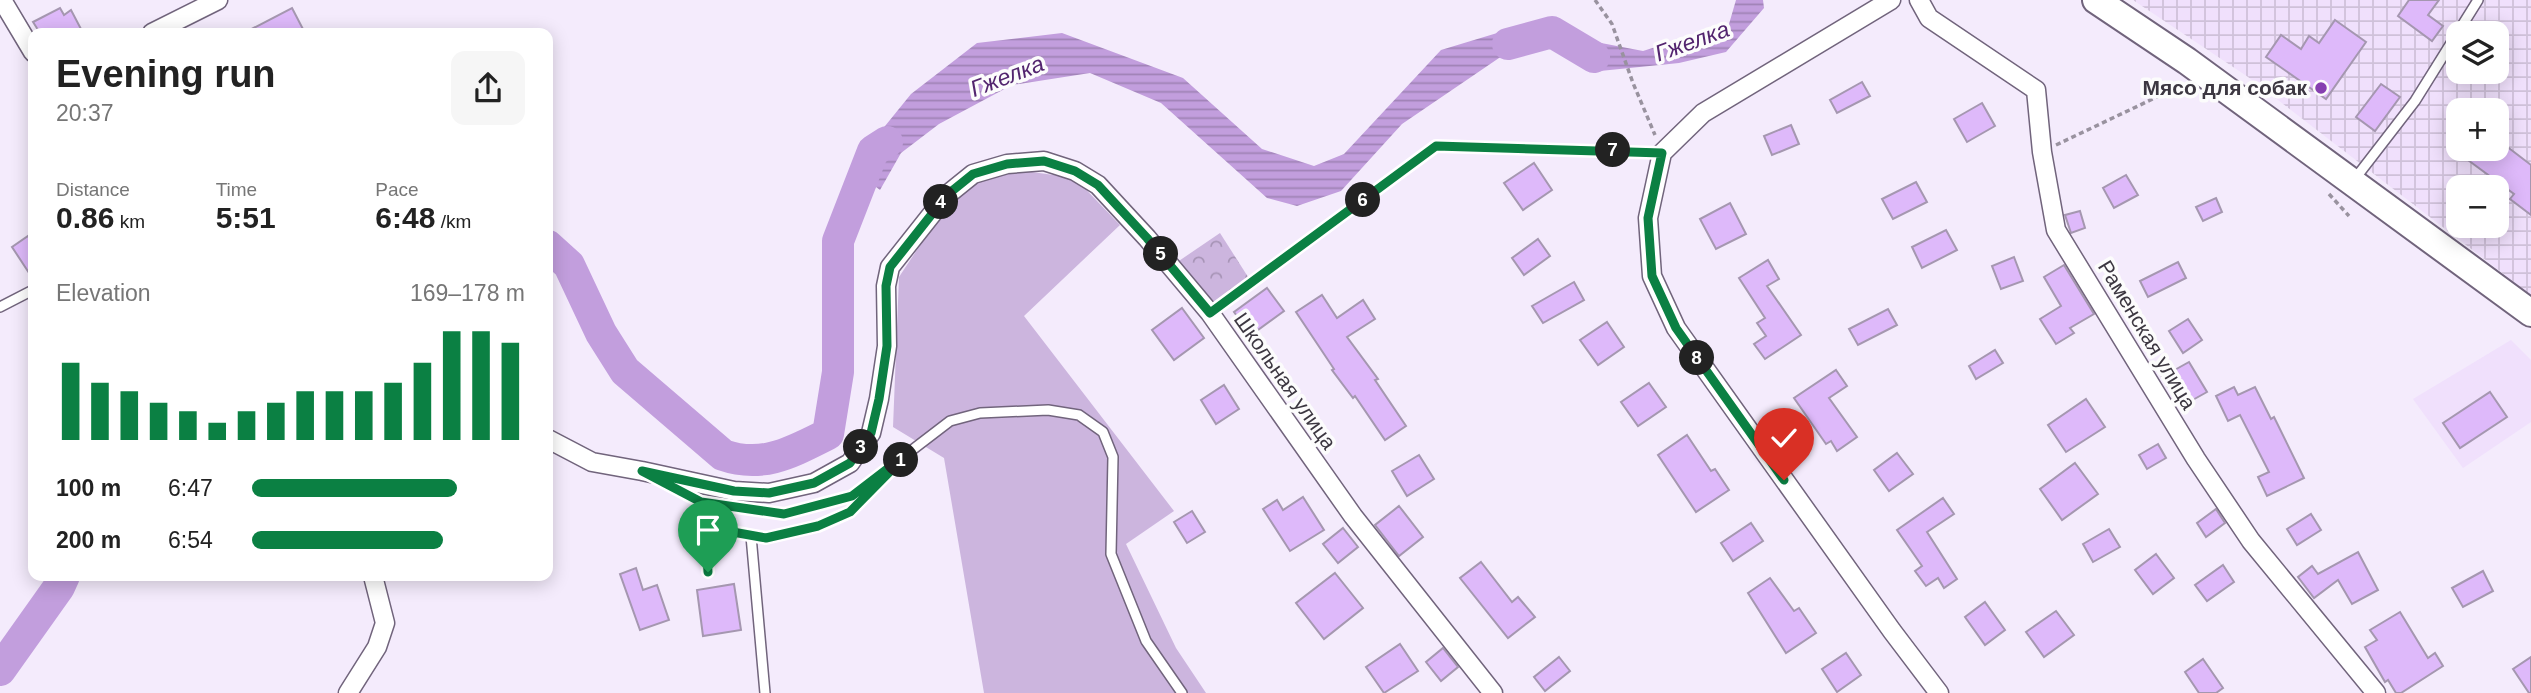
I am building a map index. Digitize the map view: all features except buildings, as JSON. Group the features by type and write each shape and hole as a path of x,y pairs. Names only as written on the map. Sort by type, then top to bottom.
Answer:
{"main road":[{"path":"2098,0 2187,61 2531,313"}],"street":[{"path":"2,0 28,44"},
{"path":"162,28 218,0"},
{"path":"1891,0 1703,113 1662,153 1648,218 1652,276 1676,328 1939,693"},
{"name":"Раменская улица","path":"1919,0 1929,18 2035,90 2042,152 2056,230 2196,459 2251,541 2376,693"},
{"name":"Школьная улица","path":"553,442 592,462 734,491 769,493 814,483 850,463 871,433 879,399 887,346 886,286 890,267 947,195 973,174 1007,164 1044,161 1075,171 1098,185 1147,238 1210,313 1353,516 1493,693"},
{"path":"348,693 377,648 384,623 374,581"}],"lane":[{"path":"2352,182 2415,101 2478,0"},
{"path":"0,307 28,293"},
{"path":"642,471 701,502 784,514 852,496 950,421 980,413 1048,410 1079,415 1102,432 1113,457 1111,554 1146,642 1182,693"},
{"path":"708,572 705,527 766,538 818,526 850,512 908,453"},
{"path":"751,536 765,693"}],"path":[{"path":"1210,313 1436,146 1662,153 1612,24 1595,0"},
{"path":"2042,152 2191,81"}],"shaded area":[{"path":"2133,0 2531,0 2531,295 2457,238 2509,238 2509,175 2446,175 2446,230 2248,77"},
{"path":"2511,340 2531,360 2531,422 2463,468 2413,399"}],"green space":[{"path":"996,167 1075,178 1120,225 1024,316 1174,511 1126,544 1176,648 1206,693 984,693 944,458 893,427 899,277 950,200"},
{"path":"1220,233 1250,280 1202,311 1170,267"}],"water":[{"path":"1736,0 1763,0 1764,8 1726,52 1679,63 1600,71 1563,40 1499,58 1402,124 1341,191 1297,206 1267,198 1161,103 1090,73 1012,85 939,124 901,153 880,190 851,168 911,94 977,43 1062,33 1183,78 1262,149 1314,166 1344,154 1441,50 1517,27 1643,51 1729,24"}],"waterway":[{"name":"Гжелка","path":"1508,44 1552,32 1594,57"},
{"name":"Гжелка","path":"553,251 569,265 601,333 625,371 723,455 751,460 777,457 828,434 838,372 838,241 873,151 887,142"},
{"name":"Гжелка","path":"0,670 62,581"}],"place":[{"name":"Мясо для собак","path":"2321,88"}],"route":[{"path":"708,572 705,527 766,538 818,526 850,512 908,453 852,496 784,514 701,502 642,471 734,491 769,493 814,483 850,463 871,433 879,399 887,346 886,286 890,267 947,195 973,174 1007,164 1044,161 1075,171 1098,185 1210,313 1436,146 1662,153 1648,218 1652,276 1676,328 1784,480"}]}
